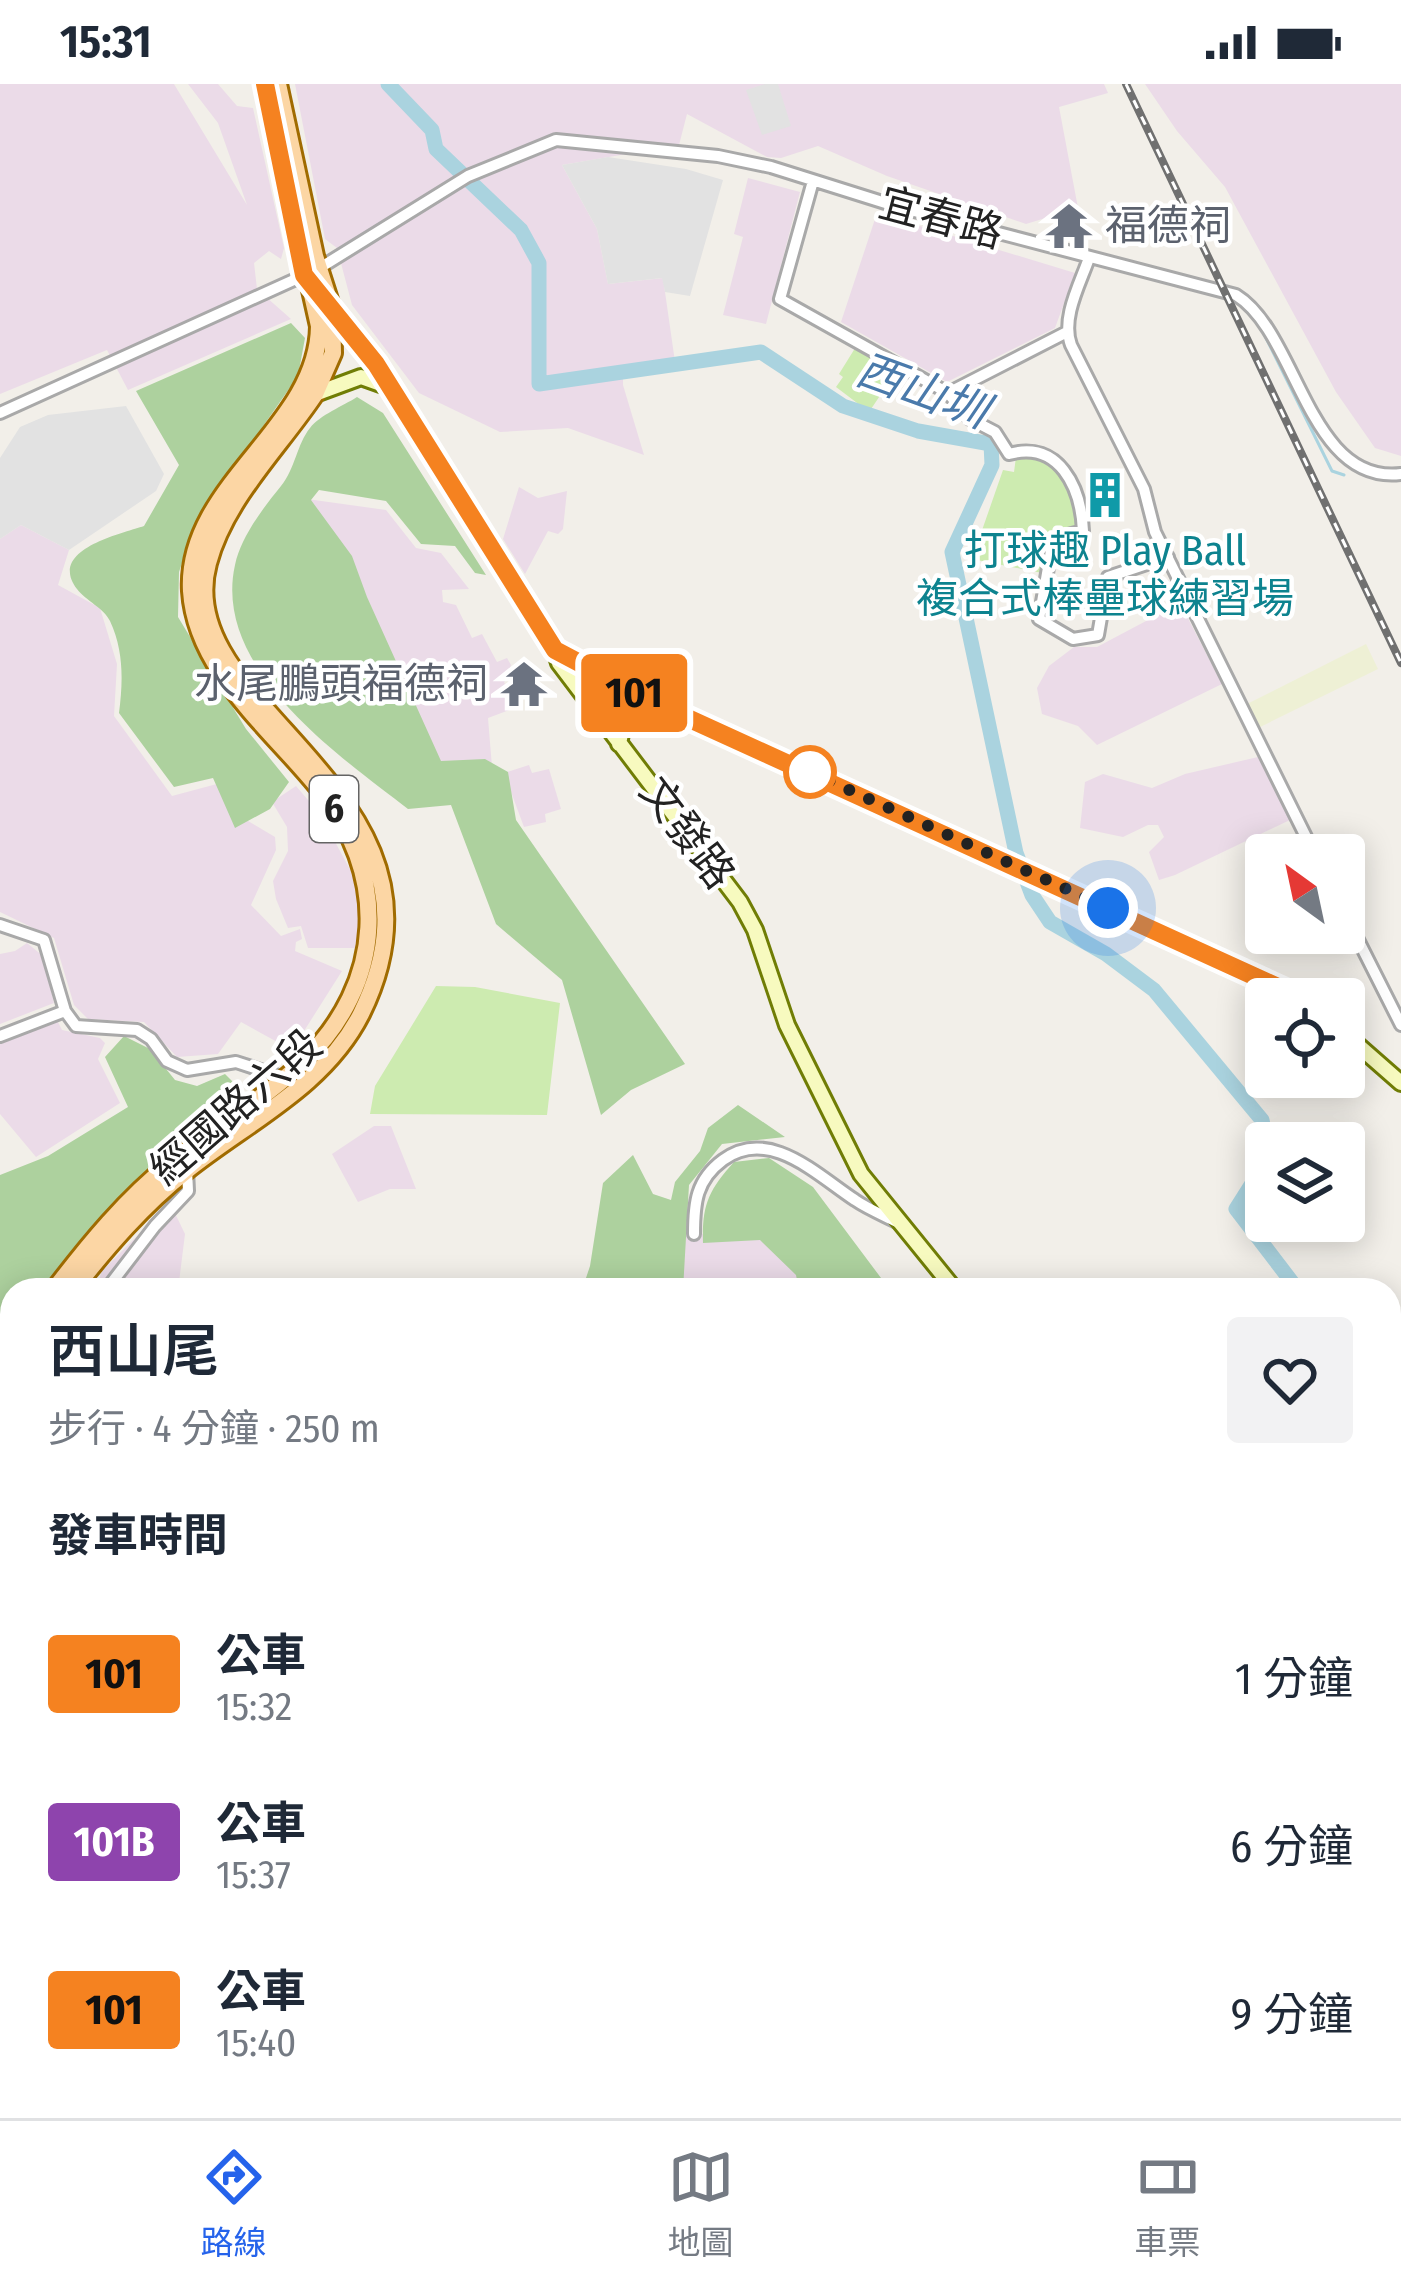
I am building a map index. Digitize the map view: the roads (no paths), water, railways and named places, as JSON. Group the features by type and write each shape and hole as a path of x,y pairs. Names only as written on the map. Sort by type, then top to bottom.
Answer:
{"main road":[{"name":"6","path":"265,84 311,272 332,309"},
{"name":"6","path":"278,84 311,272"},
{"name":"經國路六段","path":"64,1278 135,1194 292,1083 352,995 371,931 357,845 344,822 221,673 200,635 191,586 192,561 315,360 319,326 311,272"},
{"name":"經國路六段","path":"216,520 315,394 333,353 332,309"},
{"name":"經國路六段","path":"83,1278 182,1163"}],"street":[{"name":"宜春路","path":"311,272 468,176 556,140 730,158 1236,295 1257,312 1319,425 1346,457 1384,476 1401,474"},
{"path":"813,181 780,299 948,393 970,419 995,432 1009,454 1034,449 1046,453 1073,490 1084,531 1053,539 1039,619 1072,639 1098,635 1108,577 1168,557"},
{"path":"1089,258 1066,332 1144,489 1155,532 1305,834"},
{"path":"0,413 311,272"},
{"name":"文發路","path":"332,309 393,389 559,663 740,902 755,930 787,1025 860,1174 946,1278"},
{"path":"948,393 1066,332"},
{"path":"315,394 361,377 393,389"},
{"path":"555,650 659,705 1259,978"},
{"path":"619,744 632,712 659,705"},
{"path":"0,925 44,940 65,1011 76,1026 136,1030 152,1039 167,1061 187,1070 236,1062 292,1083"},
{"path":"1365,954 1401,1025"},
{"path":"0,1036 65,1011"},
{"path":"1365,1052 1401,1084"},
{"path":"694,1234 694,1202 711,1169 734,1152 759,1147 783,1152 860,1203 905,1226"},
{"path":"116,1278 188,1191 182,1163"}],"waterway":[{"name":"西山圳","path":"388,84 432,130 436,149 521,230 539,263 539,384 761,352 843,406 918,431 991,444 992,465 952,552 1016,853 1032,895 1050,922 1106,954 1154,990 1262,1122"},
{"path":"1261,328 1332,471 1344,475"},
{"name":"西山圳","path":"1245,1195 1236,1209 1245,1221"},
{"name":"西山圳","path":"1261,1242 1289,1278"}],"railway":[{"path":"1126,84 1401,663"}],"place":[{"name":"福德祠","path":"1069,226"},
{"name":"打球趣 Play Ball 複合式棒壘球練習場","path":"1105,495"},
{"name":"水尾鵬頭福德祠","path":"524,684"}]}
